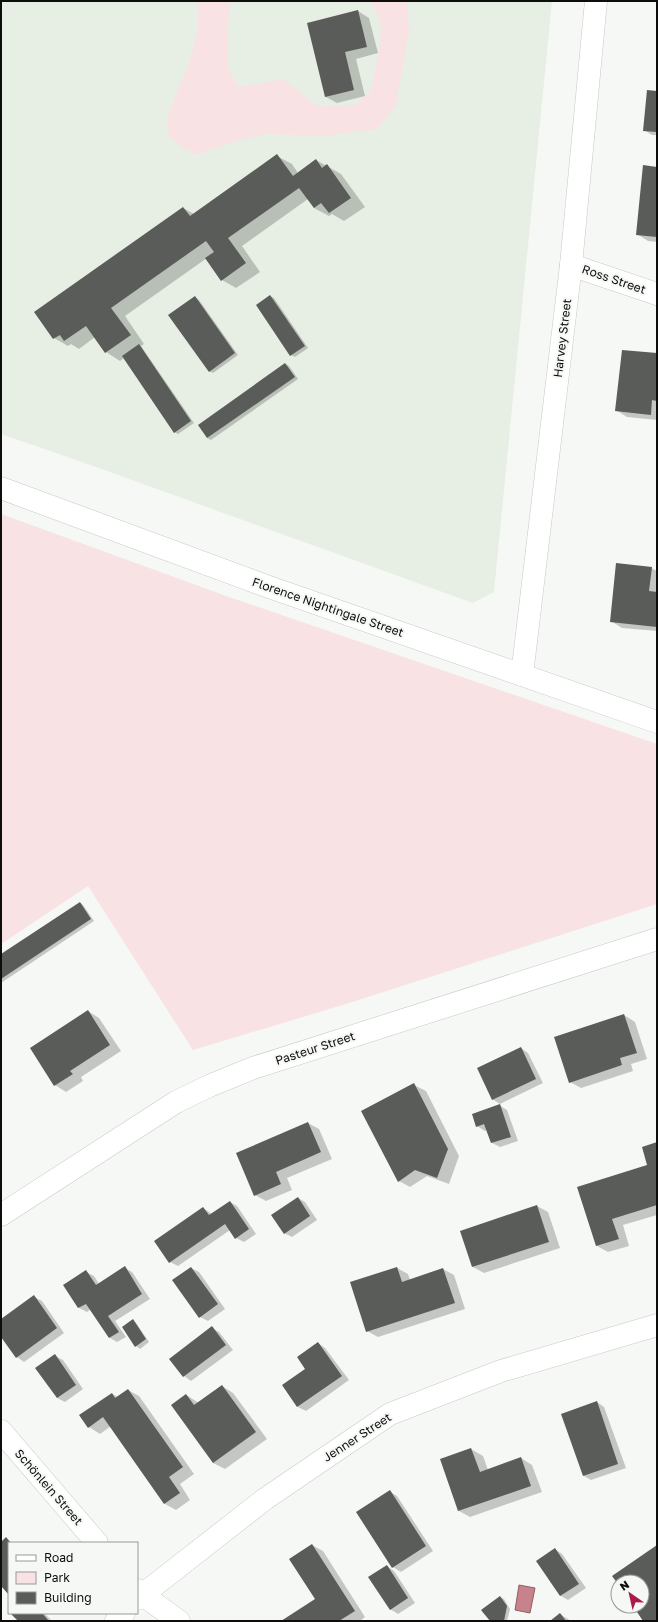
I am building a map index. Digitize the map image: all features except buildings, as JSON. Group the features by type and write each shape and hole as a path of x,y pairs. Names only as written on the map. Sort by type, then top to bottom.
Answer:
{"street":[{"name":"Harvey Street","path":"522,675 571,265 596,1"},
{"name":"Ross Street","path":"571,265 657,294"},
{"name":"Florence Nightingale Street","path":"1,488 269,587 657,722"},
{"name":"Pasteur Street","path":"1,1215 176,1102 209,1086 254,1068 657,940"},
{"name":"Jenner Street","path":"138,1594 265,1499 390,1414 501,1371 657,1325"},
{"name":"Schönlein Street","path":"1,1432 96,1542"},
{"path":"138,1594 179,1621"}],"shaded area":[{"path":"1,1 552,1 494,592 473,603 1,434"},
{"path":"519,1585 535,1588 530,1613 515,1610"}],"green space":[{"path":"197,1 231,1 227,38 228,66 238,87 284,79 317,106 354,105 371,90 379,48 381,25 373,5 367,1 407,1 409,31 396,105 378,129 326,136 267,134 239,140 197,155 182,148 168,135 168,118 194,45 198,16"},
{"path":"1,514 229,597 657,744 657,904 346,1004 193,1050 88,886 1,944"}]}
